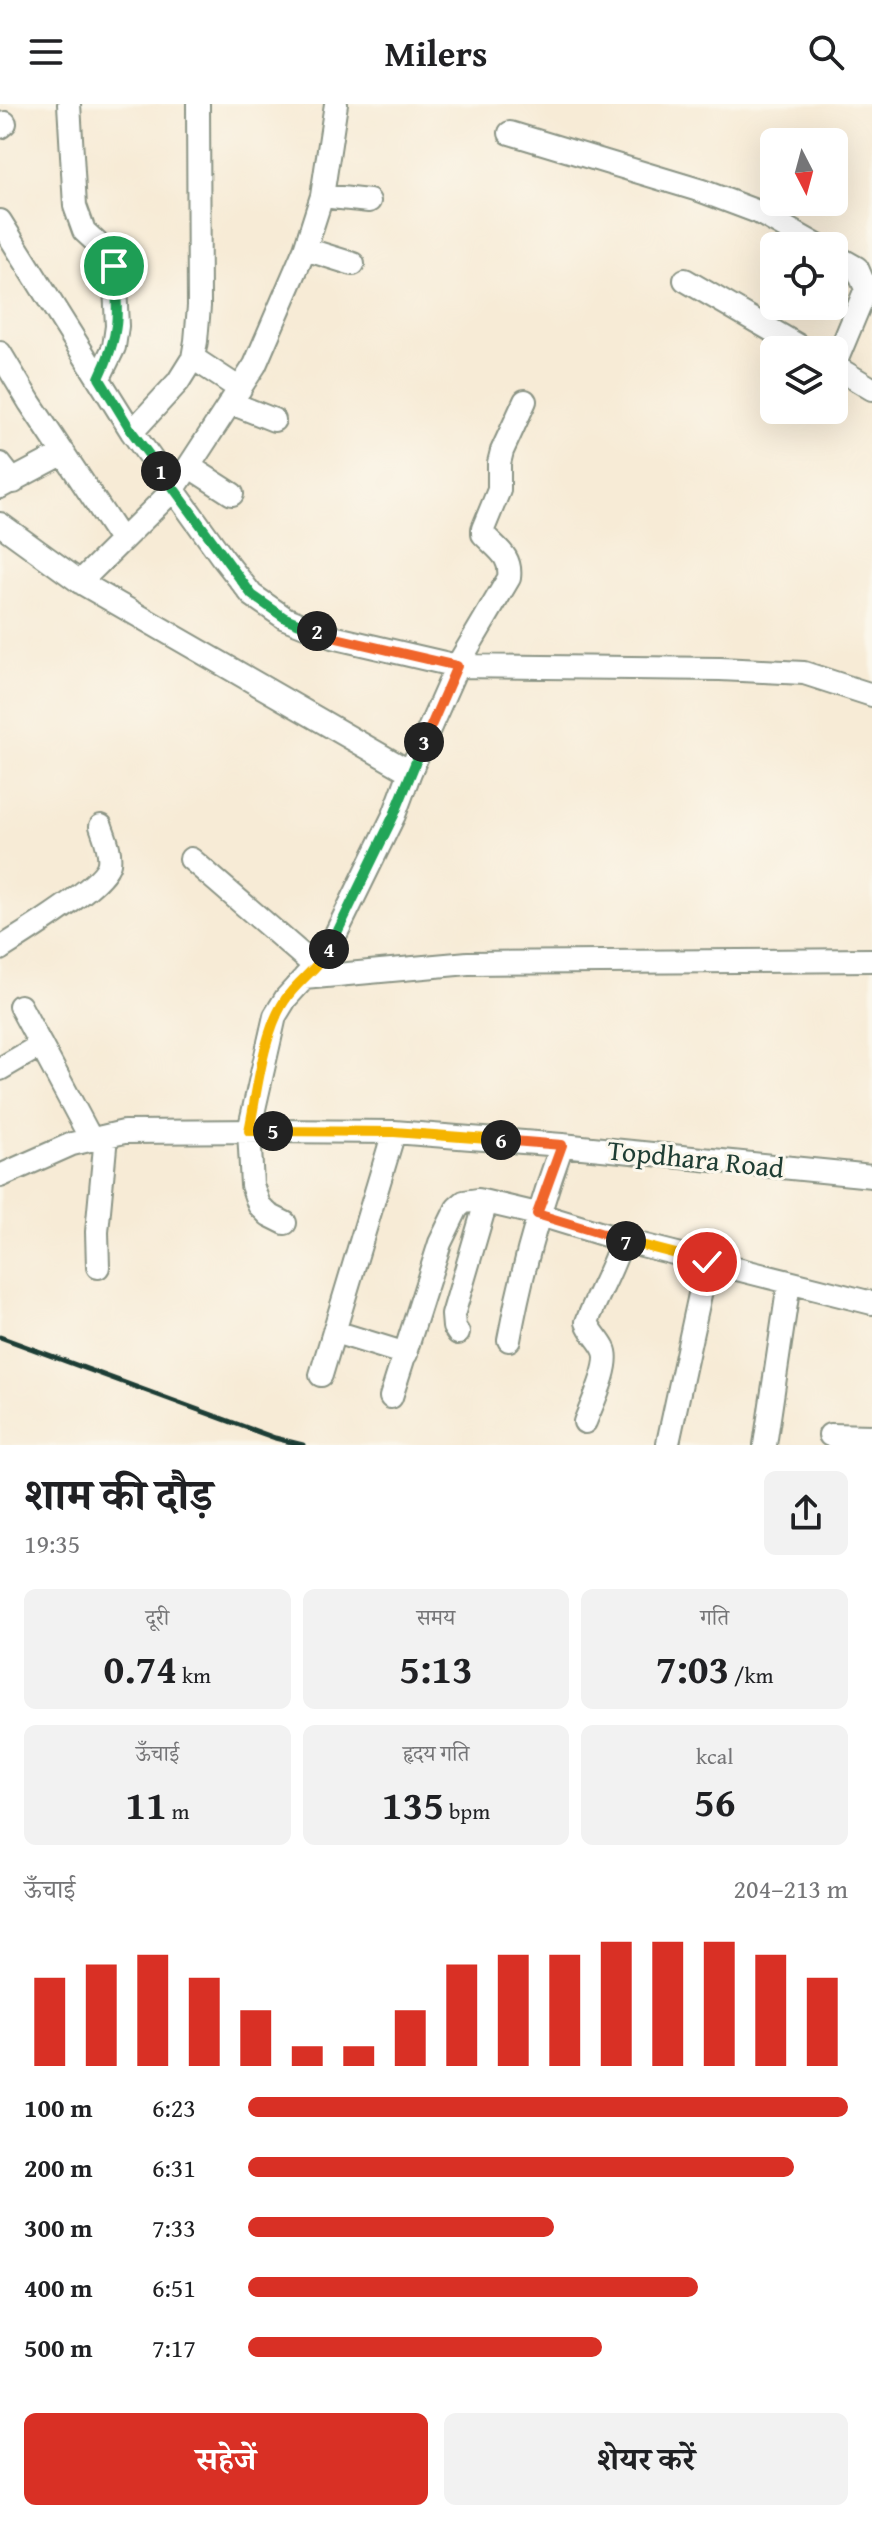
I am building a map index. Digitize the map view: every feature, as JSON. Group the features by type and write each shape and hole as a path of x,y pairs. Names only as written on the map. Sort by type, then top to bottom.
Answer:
{"street":[{"path":"69,104 78,219 84,231 110,255 117,289 114,347 99,378"},
{"path":"132,432 178,382 193,358 199,306 198,104"},
{"path":"80,582 174,489 255,365 305,249 322,196 336,104"},
{"path":"510,133 702,191 758,212 793,232"},
{"path":"322,196 369,201"},
{"path":"0,221 132,432 252,595 285,618 332,637 457,666 804,673 872,695"},
{"path":"305,249 353,264"},
{"path":"846,336 866,289 857,268 848,263"},
{"path":"685,280 782,336"},
{"path":"0,353 121,540"},
{"path":"193,358 236,396 274,420"},
{"path":"848,374 872,389"},
{"path":"285,1223 269,1215 259,1205 252,1185 249,1131 275,1016 286,998 326,954 394,815 457,666 509,578 509,563 505,555 483,534 483,529 499,490 502,451 525,401"},
{"path":"5,478 64,453"},
{"path":"190,467 232,494"},
{"path":"0,524 80,582 410,772"},
{"path":"0,949 97,882 109,866 109,850 101,826"},
{"path":"191,859 310,973 468,963 872,960"},
{"path":"20,1006 99,1138 98,1267"},
{"path":"0,1069 41,1045"},
{"name":"Topdhara Road","path":"0,1176 72,1144 124,1132 249,1131 394,1132 562,1145 872,1176"},
{"path":"321,1375 394,1132"},
{"path":"509,1340 517,1292 537,1214 562,1145"},
{"path":"391,1397 440,1243 457,1208 464,1202 486,1202 537,1214 622,1240 872,1303"},
{"path":"458,1333 453,1315 486,1202"},
{"path":"585,1422 607,1363 604,1349 592,1335 587,1322 601,1285 613,1270 622,1240"},
{"path":"668,1443 707,1262"},
{"path":"765,1445 789,1283"},
{"path":"335,1332 406,1354"},
{"path":"830,1435 872,1436"}],"railway":[{"path":"0,1337 275,1438 303,1445"}],"route":[{"path":"114,266 117,326 114,347 99,378 132,432 252,595 285,618 332,637 457,666 394,815 326,954 286,998 275,1016 249,1131 394,1132 562,1145 537,1214 707,1262"}]}
